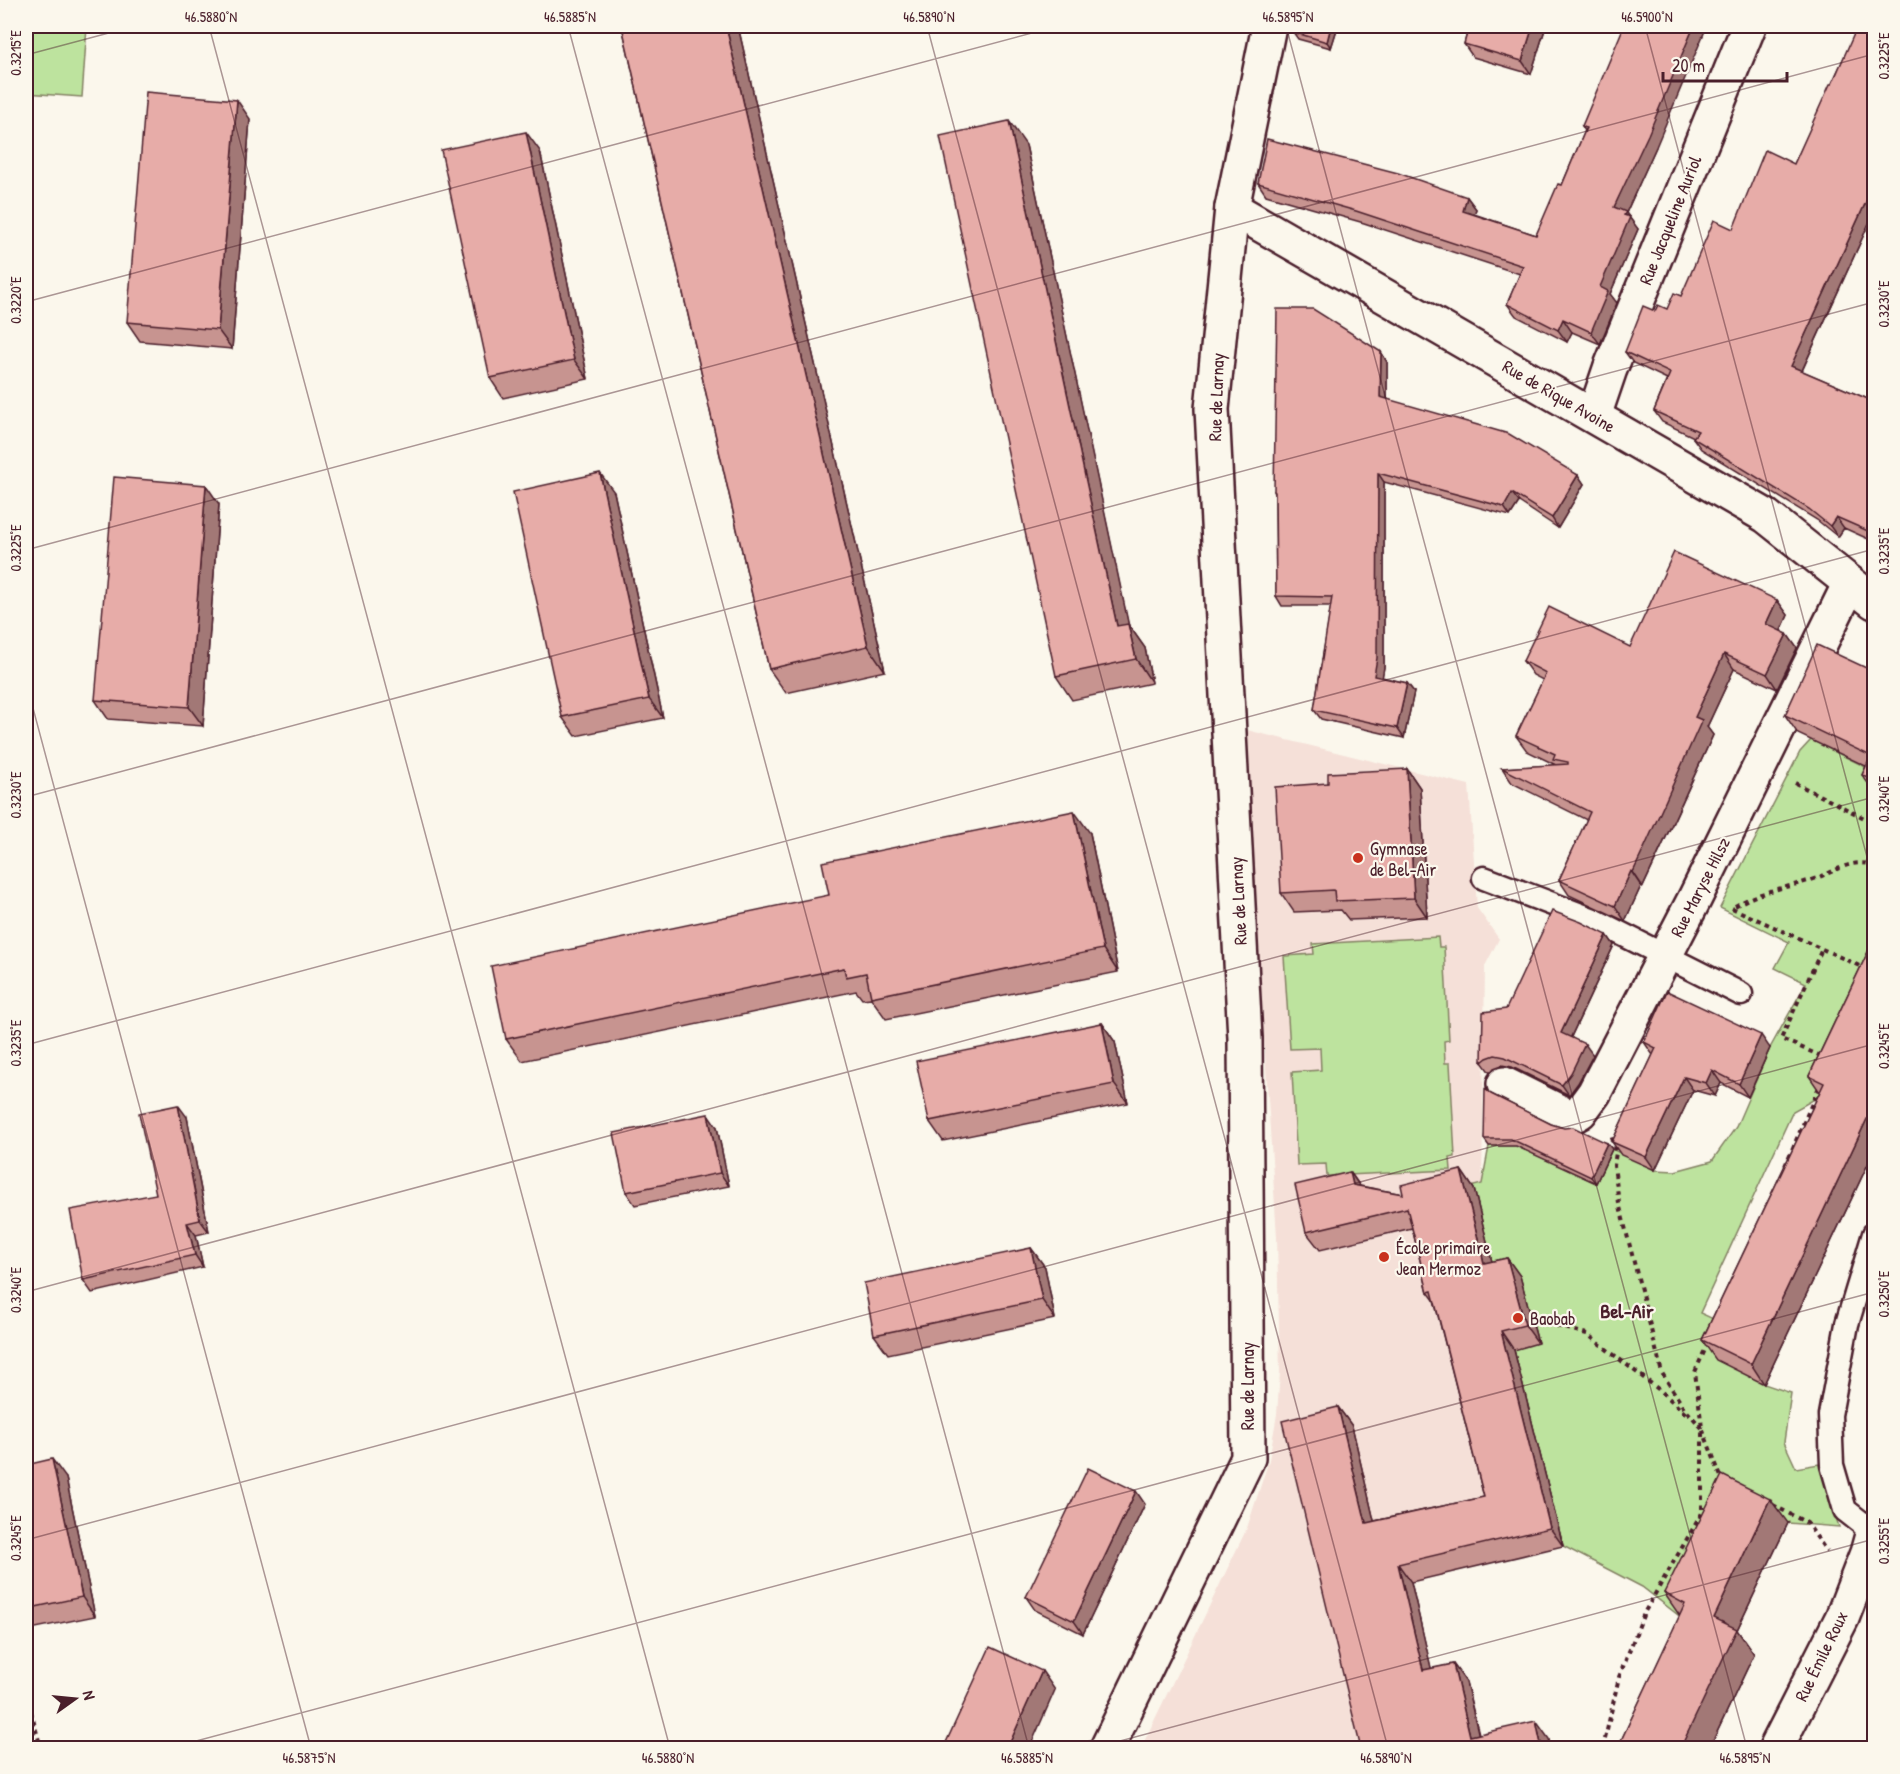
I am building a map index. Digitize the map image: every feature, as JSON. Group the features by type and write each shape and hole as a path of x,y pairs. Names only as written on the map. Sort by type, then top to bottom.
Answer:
{"street":[{"name":"Rue de Larnay","path":"1107,1749 1248,1458 1245,1038 1212,409 1232,208 1269,26"},
{"name":"Rue Jacqueline Auriol","path":"1594,416 1610,369 1749,26"},
{"name":"Rue de Rique Avoine","path":"1232,208 1766,516 1862,592"},
{"name":"Rue Maryse Hilsz","path":"1504,1084 1570,1116 1580,1112 1594,1093 1695,898 1862,592"},
{"name":"Rue Émile Roux","path":"1776,1749 1842,1618 1874,1530"}],"lane":[{"path":"1484,878 1594,920 1741,994"},
{"path":"1874,1530 1845,1510 1832,1466 1830,1415 1847,1324 1875,1234"}],"path":[{"path":"1788,791 1793,782 1875,823"},
{"path":"1726,908 1752,896 1814,879 1849,864 1875,865"},
{"path":"1732,907 1736,898"},
{"path":"1732,907 1873,972"},
{"path":"1821,1056 1781,1039 1822,949"},
{"path":"1780,1177 1824,1078"},
{"path":"1594,1093 1616,1152 1614,1166 1618,1203 1662,1373 1684,1408 1702,1428 1722,1482 1732,1485"},
{"path":"1804,1123 1814,1128"},
{"path":"1531,1319 1587,1334 1662,1392 1702,1428"},
{"path":"1603,1749 1619,1677 1644,1613 1702,1513 1702,1428 1695,1372 1709,1339"},
{"path":"1770,1503 1807,1523 1853,1589"},
{"path":"26,1694 41,1749"}],"shaded area":[{"name":"École primaire Jean Mermoz","path":"1247,730 1469,785 1477,908 1499,939 1485,966 1482,1184 1471,1187 1563,1546 1411,1583 1436,1689 1466,1682 1482,1748 1141,1748 1247,1528 1269,1460 1277,1414 1280,1373 1277,1237 1256,915"}],"green space":[{"path":"26,26 87,26 82,97 26,93"},
{"path":"1811,740 1874,771 1874,984 1822,1095 1793,1111 1700,1313 1731,1327 1764,1384 1791,1393 1784,1442 1796,1468 1819,1464 1839,1527 1788,1523 1682,1618 1642,1587 1563,1546 1497,1282 1470,1187 1482,1184 1489,1146 1516,1146 1596,1183 1612,1149 1655,1170 1675,1171 1712,1161 1736,1127 1770,1048 1806,983 1775,968 1789,942 1720,908 1800,752"},
{"path":"1438,937 1439,947 1444,947 1449,1040 1444,1041 1445,1063 1450,1063 1455,1157 1450,1158 1451,1170 1327,1176 1326,1164 1297,1165 1292,1072 1321,1070 1320,1048 1290,1049 1284,956 1314,954 1313,944"}],"building":[{"path":"622,26 726,26 868,646 769,669"},
{"path":"1295,26 1331,26 1327,42 1293,32"},
{"path":"1469,26 1533,26 1522,61 1464,44"},
{"path":"1624,26 1694,26 1648,135 1614,207 1626,212 1624,215 1630,217 1600,287 1608,291 1591,332 1563,319 1558,330 1507,304 1523,266 1356,211 1258,183 1267,139 1398,173 1467,197 1463,211 1536,235 1558,184 1562,185 1586,128 1582,126"},
{"path":"1853,26 1875,26 1875,182 1791,366 1875,402 1875,534 1836,517 1830,526 1809,509 1693,438 1698,431 1654,411 1670,373 1625,352 1643,306 1655,311 1658,305 1667,309 1674,293 1681,296 1714,220 1733,229 1765,150 1794,164 1857,27"},
{"path":"146,92 237,100 218,330 127,322"},
{"path":"1009,121 1117,626 1128,624 1136,659 1056,676 940,136"},
{"path":"526,132 574,360 490,378 441,150"},
{"path":"1277,309 1313,309 1381,352 1380,397 1509,434 1578,475 1552,518 1512,493 1504,507 1378,473 1377,658 1374,676 1407,683 1397,728 1314,710 1332,597 1276,596 1274,491"},
{"path":"600,473 649,699 562,717 513,492"},
{"path":"114,477 206,485 189,707 95,700"},
{"path":"1674,552 1777,600 1766,624 1787,634 1767,674 1724,654 1695,717 1702,720 1642,853 1615,906 1559,880 1590,812 1502,768 1568,764 1568,762 1553,759 1555,754 1516,736 1546,673 1523,661 1549,607 1630,647"},
{"path":"1817,645 1875,672 1873,694 1875,695 1875,781 1862,775 1871,756 1785,715"},
{"name":"Gymnase de Bel-Air","path":"1407,769 1414,898 1335,901 1334,890 1281,893 1275,787 1328,783 1328,773"},
{"path":"1074,811 1103,949 871,997 866,973 846,977 844,968 506,1039 491,966 829,895 822,862"},
{"path":"1552,911 1607,935 1561,1033 1585,1044 1571,1073 1562,1085 1505,1057 1495,1055 1482,1062 1483,1012 1506,1009"},
{"path":"1875,937 1875,1102 1751,1364 1702,1340 1824,1083 1809,1076"},
{"path":"1667,991 1761,1035 1739,1084 1712,1070 1706,1083 1684,1077 1646,1157 1612,1142 1656,1048 1644,1042"},
{"path":"1102,1023 1114,1084 929,1121 916,1061"},
{"path":"1485,1089 1551,1124 1564,1128 1573,1127 1607,1143 1591,1177 1511,1139 1484,1139"},
{"path":"178,1105 200,1220 187,1223 195,1255 83,1280 70,1210 156,1194 139,1113"},
{"path":"708,1114 720,1173 626,1192 614,1133"},
{"path":"1461,1170 1484,1263 1507,1258 1525,1325 1501,1331 1550,1528 1398,1564 1423,1670 1453,1664 1470,1736 1536,1721 1542,1749 1361,1749 1282,1421 1338,1407 1366,1523 1484,1497 1432,1291 1428,1292 1407,1208 1306,1232 1295,1185 1350,1172 1353,1185 1403,1194 1401,1185"},
{"path":"1031,1248 1042,1300 874,1335 864,1283"},
{"path":"52,1459 82,1597 26,1609 26,1465"},
{"path":"1088,1468 1136,1491 1074,1621 1026,1597"},
{"path":"1722,1475 1770,1499 1714,1618 1737,1629 1680,1749 1617,1749 1685,1604 1664,1593"},
{"path":"990,1647 1042,1671 1007,1749 943,1749"}],"place":[{"name":"Gymnase de Bel-Air","path":"1358,858"},
{"name":"École primaire Jean Mermoz","path":"1384,1257"},
{"name":"Baobab","path":"1518,1318"}],"district":[{"name":"Bel-Air","path":"1627,1310"}]}
